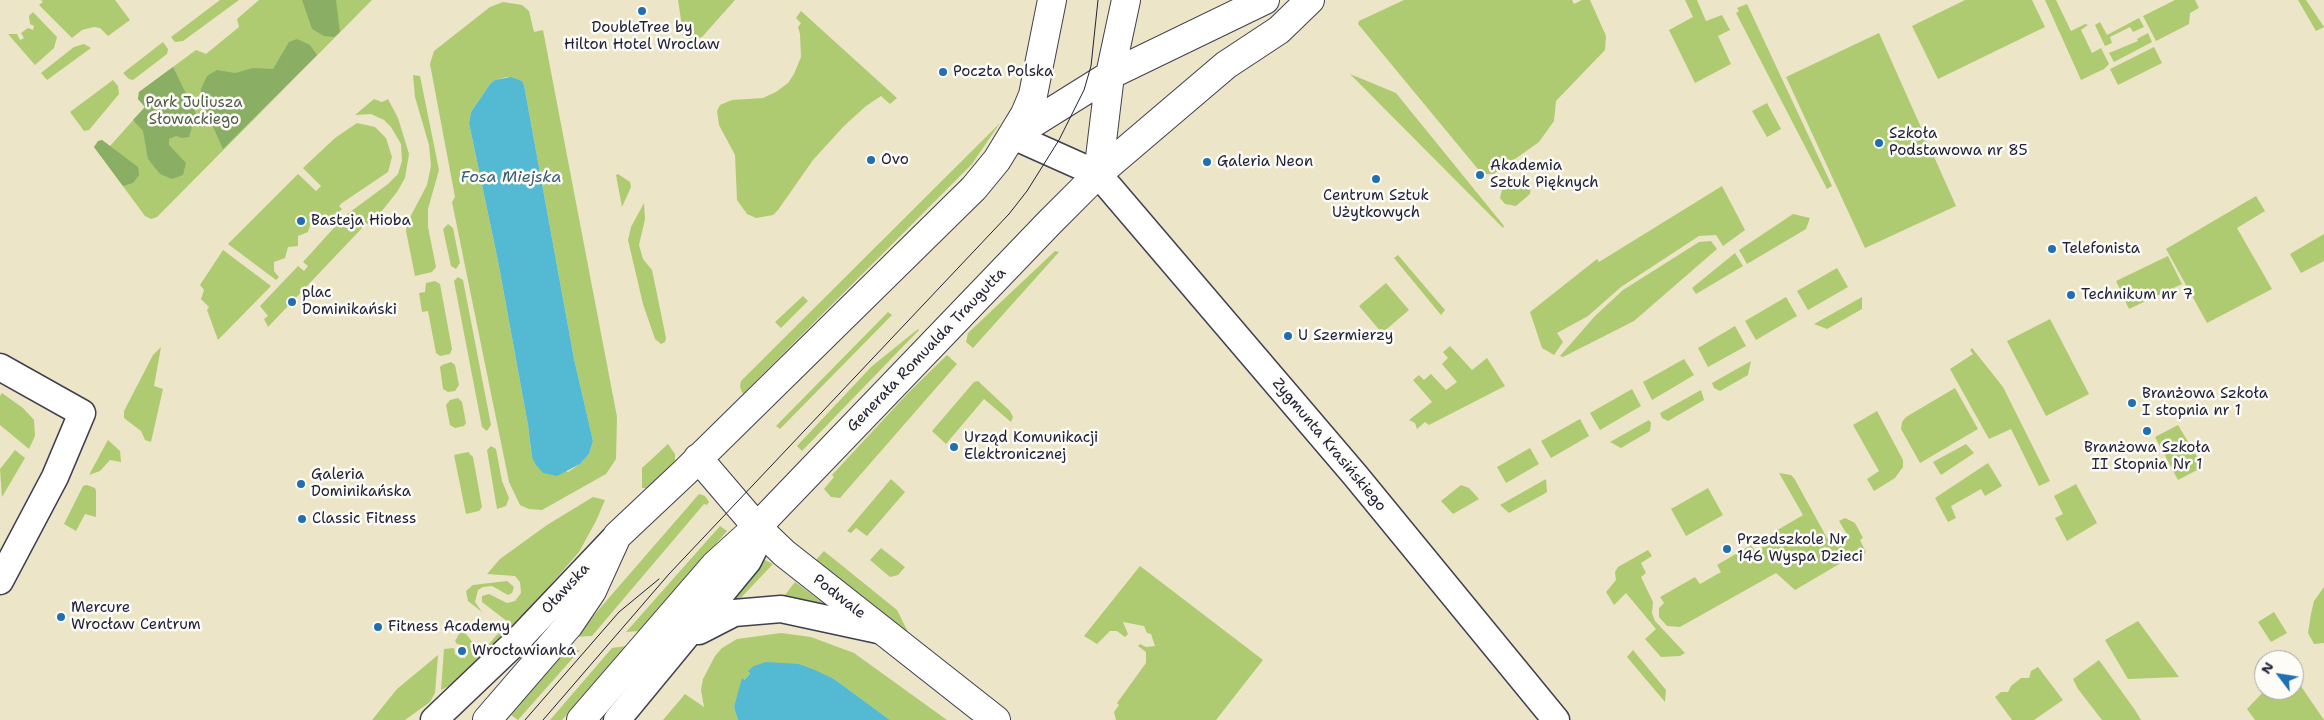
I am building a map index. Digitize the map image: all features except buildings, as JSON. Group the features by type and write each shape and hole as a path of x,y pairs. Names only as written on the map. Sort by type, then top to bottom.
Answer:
{"main road":[{"path":"698,458 974,188 1013,136 1033,95 1052,0"},
{"path":"1098,174 1110,75 1126,0"},
{"path":"1013,136 1110,75 1265,0"},
{"name":"Generała Romualda Traugutta","path":"581,720 715,565 757,527 1098,174 1214,74 1279,30 1310,0"},
{"name":"Podwale","path":"698,458 757,527 798,566 996,720"},
{"name":"Oławska","path":"617,536 698,458"},
{"path":"487,720 569,625 592,591 617,536"}],"street":[{"path":"1013,136 1098,174"},
{"name":"Zygmunta Krasińskiego","path":"1098,174 1355,474 1556,720"},
{"path":"0,368 82,412 56,477 0,581"},
{"path":"617,720 748,562 754,549 757,527"},
{"name":"Oławska","path":"434,720 521,637 617,536"},
{"path":"682,643 724,616 749,610 782,610 806,613 883,631"}],"green space":[{"path":"41,0 115,0 130,20 108,36 100,28 94,27 82,30 72,38 39,5 43,2"},
{"path":"220,0 239,0 183,41 175,42 171,37"},
{"name":"Park Juliusza Słowackiego","path":"259,0 372,0 157,217 151,219 145,216 94,147 102,140 110,146 145,107 138,99 139,92 196,50 206,54 239,27 237,19"},
{"path":"302,0 336,0 340,32 334,37 324,36 312,29"},
{"path":"678,0 735,0 702,37 693,40 688,39 683,33"},
{"path":"1404,0 1572,0 1574,4 1582,0 1590,0 1606,36 1605,50 1556,101 1554,121 1539,142 1494,174 1482,174 1358,24 1359,21"},
{"path":"1685,0 1697,0 1706,21 1722,15 1730,30 1718,36 1731,64 1695,83 1669,30 1693,17"},
{"path":"1965,0 2032,0 2045,27 1938,79 1912,26"},
{"path":"2045,0 2056,0 2071,31 2085,24 2088,25 2081,30 2092,53 2101,48 2109,64 2104,69 2081,80"},
{"path":"2175,0 2195,0 2199,8 2190,13 2189,24 2156,41 2143,16"},
{"path":"2298,0 2306,0 2324,27 2316,31"},
{"path":"503,2 522,5 529,11 534,32 543,30 617,417 616,459 606,474 542,510 529,509 520,505 509,482 452,202 455,197 430,64 434,51 490,7","holes":["507,77 522,81 574,359 593,441 589,454 580,464 568,472 532,457 528,425 498,261 469,123 471,112 490,84 495,80"]},
{"path":"1747,4 1832,186 1827,189 1736,13 1739,11 1737,8"},
{"path":"801,11 897,98 890,104 881,96 866,106 844,126 813,160 778,210 773,215 756,218 747,214 737,200 735,155 719,125 717,111 720,105 732,100 763,98 776,92 788,83 801,57 798,27 801,23 796,18"},
{"path":"33,12 57,37 54,48 35,65 8,34 17,34 20,40 24,38 21,33 28,28 33,30 34,26 30,24 29,16"},
{"path":"2139,18 2144,27 2133,32 2130,27 2110,37 2112,43 2105,46 2095,25 2100,22 2107,35"},
{"path":"1879,33 1956,206 1865,248 1786,77"},
{"path":"2148,33 2152,42 2114,62 2109,53 2138,41 2137,39"},
{"path":"297,39 310,45 317,55 223,149 200,98 201,89 207,76 217,70 235,73 253,68 273,69 289,42"},
{"path":"163,42 168,49 167,54 133,80 123,73"},
{"path":"84,44 91,48 47,80 41,73 74,47"},
{"path":"2154,47 2162,63 2118,85 2110,69"},
{"path":"173,67 196,114 189,137 182,138 176,136 169,139 169,145 186,163 183,175 172,179 160,174 148,159 143,131 133,120 145,107 138,99 139,92"},
{"path":"1350,74 1396,93 1504,226 1503,228"},
{"path":"413,75 420,76 439,170 428,209 428,227 436,267 432,272 415,276 406,231 407,223 427,185 431,166 429,145 415,97"},
{"path":"113,80 118,86 119,94 89,130 84,131 70,112"},
{"path":"374,99 382,102 388,99 398,118 409,154 405,178 397,192 377,217 364,226 268,327 264,319 268,316 260,306 298,266 304,271 308,266 303,262 341,220 347,226 351,221 346,215 388,184 398,174 402,161 401,144 391,127 384,120 371,114 355,115"},
{"path":"1767,103 1781,129 1767,137 1752,111"},
{"path":"357,123 375,127 386,138 392,157 388,172 342,203 339,206 342,209 326,225 320,220 311,222 308,232 298,236 298,246 288,247 285,258 274,262 274,271 279,277 276,280 228,244 298,174 316,191 321,186 303,168 335,138"},
{"path":"1000,123 972,164 743,394 740,387 741,381"},
{"path":"102,140 138,167 139,175 133,183 123,186 94,147 98,141"},
{"path":"618,174 630,182 631,187 622,207 616,175"},
{"path":"1523,177 1531,184 1530,194 1516,206 1505,204 1500,198 1502,190 1517,178"},
{"path":"1722,186 1745,230 1723,246 1716,235 1699,236 1621,287 1588,316 1557,333 1563,342 1554,355 1542,348 1530,312 1597,259 1599,262"},
{"path":"2256,196 2265,211 2237,228 2272,289 2207,323 2166,249"},
{"path":"644,203 645,219 639,245 643,259 652,270 666,338 665,342 661,344 655,339 643,304 628,240 631,227"},
{"path":"1793,214 1810,218 1806,229 1747,264 1739,250"},
{"path":"448,224 453,228 460,263 456,269 451,266 443,229"},
{"path":"2324,234 2324,261 2301,273 2290,254"},
{"path":"1711,241 1717,249 1634,321 1563,357 1560,356 1595,316 1623,290 1699,242"},
{"path":"223,250 271,286 218,340 207,310 209,307 201,299 204,290 200,285"},
{"path":"1055,251 1059,252 973,348 966,342 968,333"},
{"path":"1735,253 1743,266 1696,294 1692,288"},
{"path":"1398,255 1445,310 1441,315 1394,258"},
{"path":"2168,256 2182,284 2129,309 2116,281"},
{"path":"1837,268 1848,287 1808,310 1797,291"},
{"path":"458,277 463,280 491,425 487,431 482,427 454,281"},
{"path":"435,281 440,284 452,349 450,354 440,356 436,353 428,311 422,312 419,293 425,292 426,283"},
{"path":"1386,283 1409,310 1382,333 1359,306"},
{"path":"803,296 808,301 781,328 775,322"},
{"path":"1786,297 1797,316 1756,340 1745,321"},
{"path":"1862,297 1862,309 1827,329 1814,324"},
{"path":"888,312 892,315 780,429 776,426"},
{"path":"2050,319 2089,394 2046,416 2007,341"},
{"path":"1735,326 1746,346 1708,367 1698,348"},
{"path":"918,329 802,451 797,446 871,367"},
{"path":"1450,346 1472,370 1487,358 1505,386 1429,425 1425,422 1417,429 1415,423 1409,420 1432,402 1413,380 1419,375 1424,380 1431,374 1446,390 1457,382 1442,364 1448,358 1443,352"},
{"path":"161,347 154,386 163,389 151,442 145,440 141,431 124,418 124,411 153,355"},
{"path":"1972,348 2003,387 2050,481 2039,486 2011,429 1989,439 1950,369 1973,354 1970,350"},
{"path":"947,355 957,364 840,498 831,497 824,489 834,477 832,475 908,393"},
{"path":"1684,359 1694,375 1652,400 1643,382"},
{"path":"1751,361 1748,375 1720,391 1714,388 1712,383"},
{"path":"451,362 455,365 459,385 455,391 448,392 443,389 440,367"},
{"path":"978,381 1010,411 1013,417 1011,422 984,399 946,444 932,431 974,382"},
{"path":"1955,388 1978,429 1920,463 1901,429 1902,422 1906,417"},
{"path":"1632,389 1641,406 1600,430 1590,413"},
{"path":"1701,390 1704,400 1668,421 1662,418 1660,413"},
{"path":"2,393 23,408 34,420 35,436 29,449 0,425 0,396"},
{"path":"458,398 462,402 466,423 464,426 455,428 450,425 446,405 450,400"},
{"path":"1877,411 1903,460 1903,467 1895,478 1874,491 1867,479 1879,471 1853,425"},
{"path":"1580,419 1589,436 1551,458 1541,441"},
{"path":"1649,420 1651,423 1650,431 1621,448 1610,442"},
{"path":"2178,425 2203,467 2178,480 2155,437"},
{"path":"108,440 120,451 121,462 110,460 100,471 89,475"},
{"path":"668,444 675,454 675,461 647,488 642,488 642,468"},
{"path":"1966,444 1974,453 1941,475 1933,462"},
{"path":"491,446 496,449 502,481 509,498 506,506 497,509 487,450"},
{"path":"1530,448 1539,464 1506,483 1497,467"},
{"path":"15,450 25,458 2,497 0,469"},
{"path":"468,452 473,457 482,507 479,511 466,514 454,455"},
{"path":"1988,463 2002,486 1985,496 1981,489 1951,506 1956,518 1948,522 1935,498"},
{"path":"1779,473 1791,475 1794,478 1832,547 1835,544 1838,547 1849,538 1839,521 1845,518 1855,523 1863,538 1860,540 1866,552 1861,557 1856,551 1841,563 1795,590 1776,573 1680,627 1667,626 1659,617 1659,608 1664,603 1660,597 1695,577 1700,584 1721,572 1717,565 1751,545 1755,551 1773,542 1769,535 1803,515"},
{"path":"891,479 905,492 867,536 856,528 851,533 847,531"},
{"path":"1546,479 1547,492 1544,494 1509,513 1500,505"},
{"path":"2076,484 2097,523 2067,541 2055,518 2063,514 2054,496"},
{"path":"87,485 95,488 96,491 96,517 85,514 76,531 64,524 83,486"},
{"path":"1461,485 1469,488 1479,499 1453,514 1441,501"},
{"path":"1708,488 1723,515 1686,536 1671,509"},
{"path":"699,494 705,496 709,502 707,505 704,504 592,636 575,637"},
{"path":"593,497 605,500 579,552 486,659 457,682 441,690 444,649 454,648 455,654 460,658 465,658 468,654 467,646 457,644 455,641 462,629 481,653 508,622 482,602 482,596 489,594 507,603 515,601 521,593 520,582 515,576 487,574 500,559 547,525"},
{"path":"720,526 727,531 640,631 626,632"},
{"path":"881,548 905,567 898,575 890,577 870,560"},
{"path":"1648,550 1652,556 1641,563 1646,573 1641,577 1653,602 1652,613 1655,621 1685,653 1680,656 1661,657 1645,639 1656,629 1626,593 1614,605 1606,592 1616,580 1615,572 1618,567"},
{"path":"824,551 897,610 910,636 816,560"},
{"path":"763,559 773,564 736,603 726,604"},
{"path":"1140,566 1263,660 1216,720 1116,720 1114,712 1119,705 1117,703 1146,663 1146,652 1138,646 1140,644 1146,647 1155,646 1151,634 1147,633 1144,626 1123,622 1128,634 1125,637 1117,631 1110,631 1097,644 1084,636"},
{"path":"507,581 514,587 512,593 508,595 492,586 483,587 478,590 475,602 482,612 468,601 466,591 473,585"},
{"path":"795,582 830,608 784,601 785,595"},
{"path":"2324,587 2324,643 2314,644 2308,633 2311,614 2314,601"},
{"path":"2274,612 2287,633 2271,642 2258,622"},
{"path":"2138,621 2179,677 2128,679 2105,640"},
{"path":"781,633 811,637 854,653 947,720 890,720 834,679 799,664 748,672 750,674 744,680 734,707 738,720 663,720 685,694 704,707 701,690 703,679 715,656 722,648 737,639"},
{"path":"626,646 562,720 550,720 612,648"},
{"path":"580,650 518,720 511,715 560,653"},
{"path":"1633,650 1666,690 1665,702 1627,657"},
{"path":"438,655 435,693 430,702 405,720 372,720 397,689"},
{"path":"2099,660 2141,720 2102,720 2078,689 2073,679"},
{"path":"2038,667 2063,700 2034,720 2012,720 1995,697 2001,692 2008,692 2011,686 2021,678 2029,678 2031,671"},
{"path":"2304,691 2324,720 2255,720 2247,709 2256,700 2304,700"}],"water":[{"name":"Fosa Miejska","path":"511,77 522,81 524,85 574,359 593,441 589,454 580,464 557,476 543,473 532,457 528,425 498,261 469,123 471,112 490,84 495,80"},
{"path":"766,662 799,664 815,670 834,679 890,720 738,720 734,707 742,678 744,680 750,674 748,671 754,666"}],"tram line":[{"path":"543,720 669,574 1009,214 1027,191 1059,140 1084,90 1091,66 1098,0"},
{"path":"525,720 619,612 659,579"}],"place":[{"name":"DoubleTree by Hilton Hotel Wroclaw","path":"642,11"},
{"name":"Poczta Polska","path":"943,72"},
{"name":"Szkoła Podstawowa nr 85","path":"1879,143"},
{"name":"Ovo","path":"871,160"},
{"name":"Galeria Neon","path":"1207,162"},
{"name":"Akademia Sztuk Pięknych","path":"1480,175"},
{"name":"Centrum Sztuk Użytkowych","path":"1376,179"},
{"name":"Basteja Hioba","path":"301,221"},
{"name":"Telefonista","path":"2052,249"},
{"name":"Technikum nr 7","path":"2071,295"},
{"name":"plac Dominikański","path":"292,302"},
{"name":"U Szermierzy","path":"1288,336"},
{"name":"Branżowa Szkoła I stopnia nr 1","path":"2132,403"},
{"name":"Branżowa Szkoła II Stopnia Nr 1","path":"2147,431"},
{"name":"Urząd Komunikacji Elektronicznej","path":"954,447"},
{"name":"Galeria Dominikańska","path":"301,484"},
{"name":"Classic Fitness","path":"302,519"},
{"name":"Przedszkole Nr 146 Wyspa Dzieci","path":"1727,549"},
{"name":"Mercure Wrocław Centrum","path":"61,617"},
{"name":"Fitness Academy","path":"378,627"},
{"name":"Wrocławianka","path":"462,651"}]}
